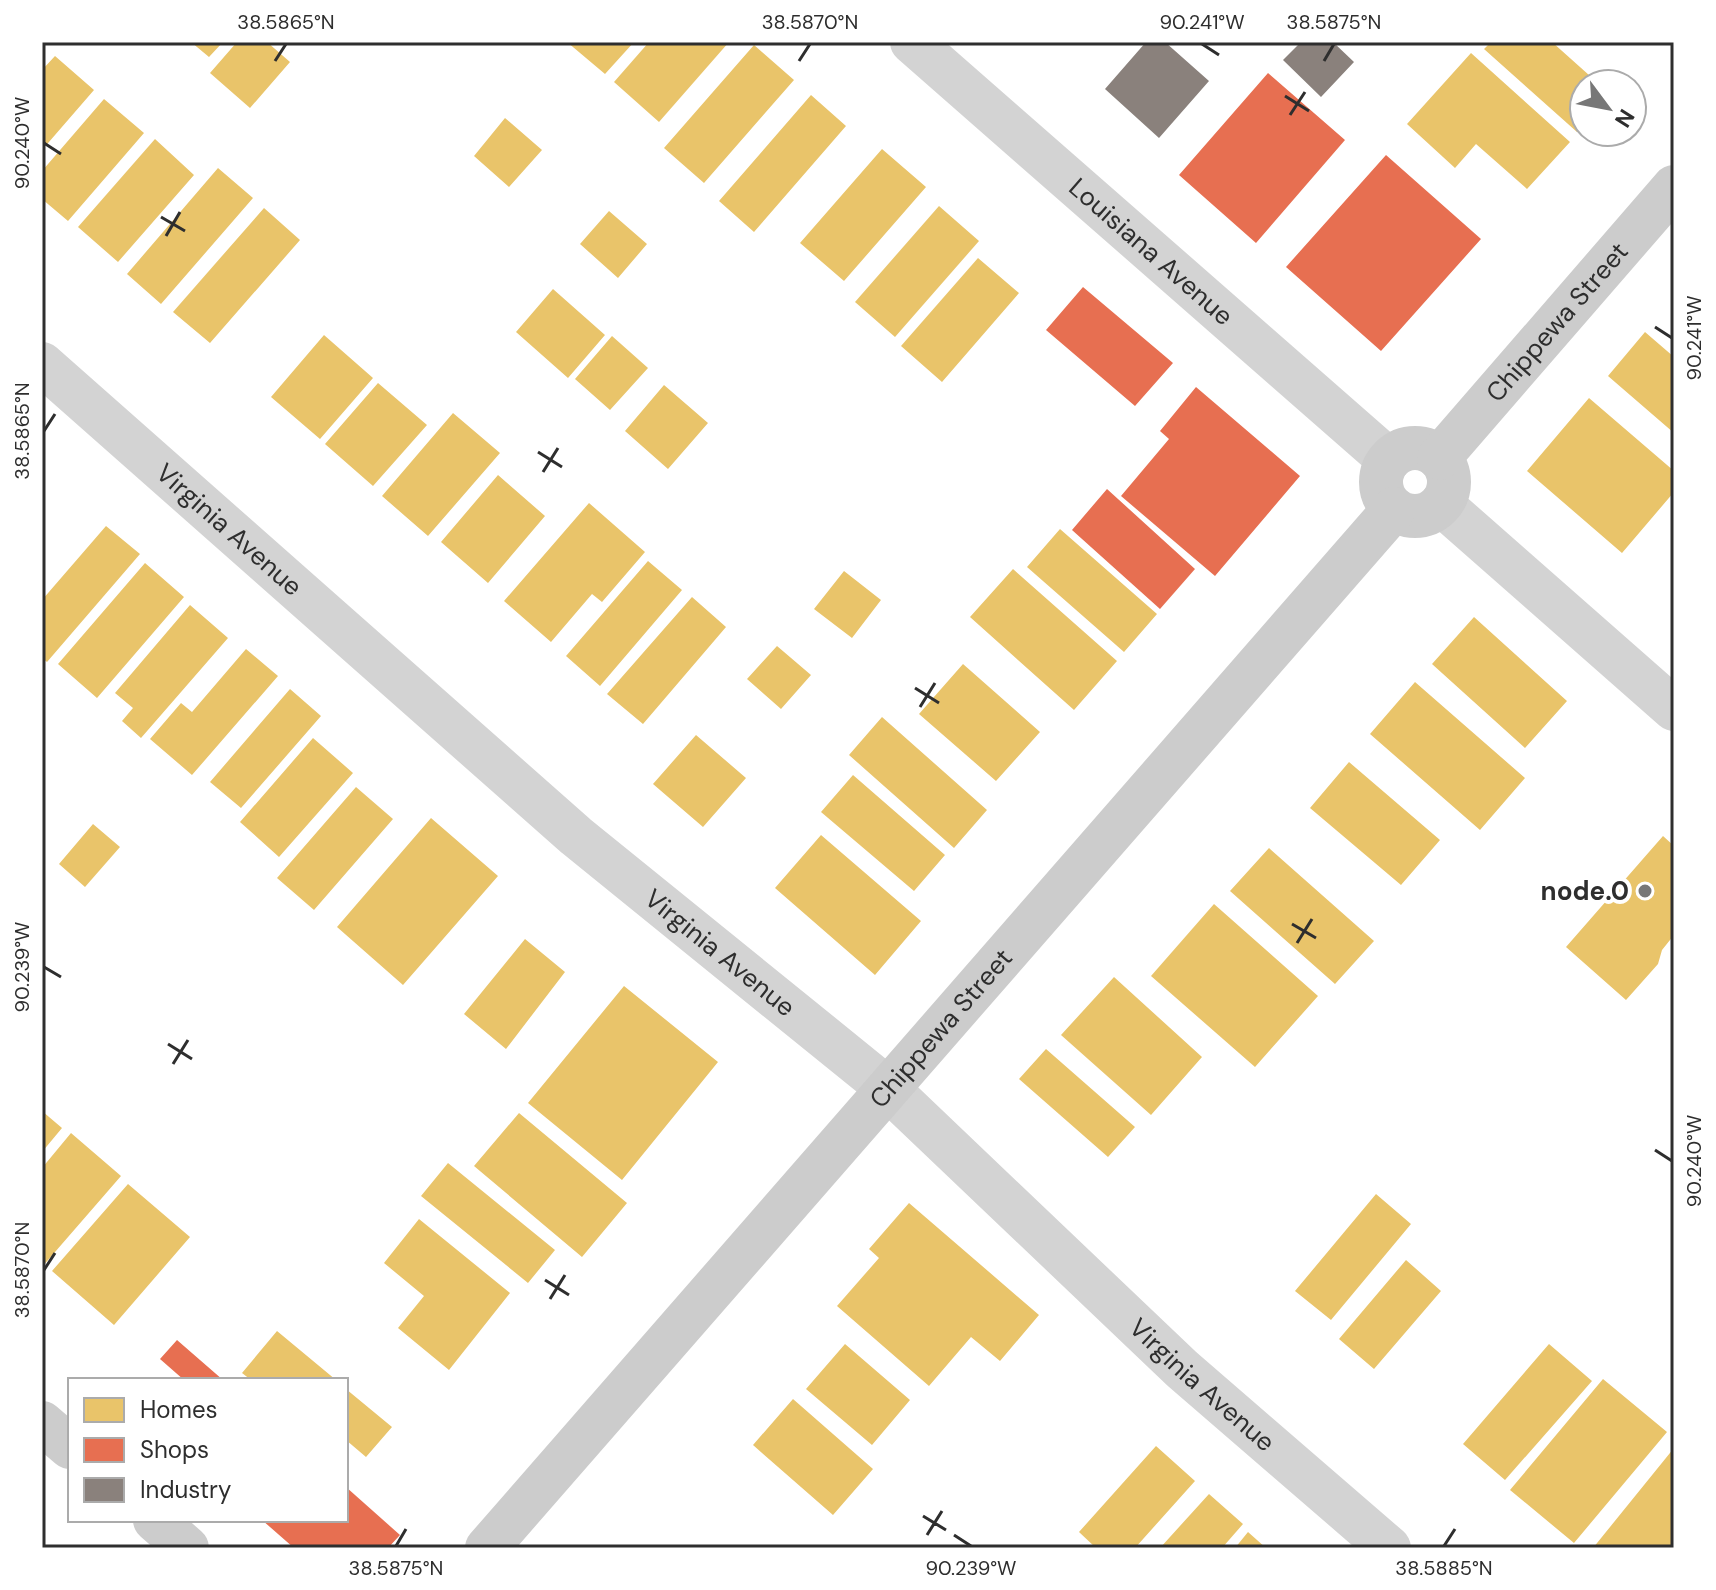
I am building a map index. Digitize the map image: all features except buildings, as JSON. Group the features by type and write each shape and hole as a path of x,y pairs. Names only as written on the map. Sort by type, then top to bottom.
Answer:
{"main road":[{"name":"Chippewa Street","path":"1439,458 1674,187"},
{"path":"1419,448 1439,458 1448,475 1446,495 1441,504 1433,511 1413,516 1394,509 1382,491 1381,479 1389,460 1398,453 1419,448"},
{"name":"Chippewa Street","path":"487,1548 1394,509"},
{"path":"42,1423 68,1445"},
{"path":"157,1522 187,1548"}],"street":[{"name":"Louisiana Avenue","path":"912,42 1389,460"},
{"name":"Virginia Avenue","path":"42,364 576,836 887,1088 1182,1369 1389,1548"},
{"path":"1441,504 1674,709"}],"place":[{"name":"node.0","path":"1645,891"}]}
